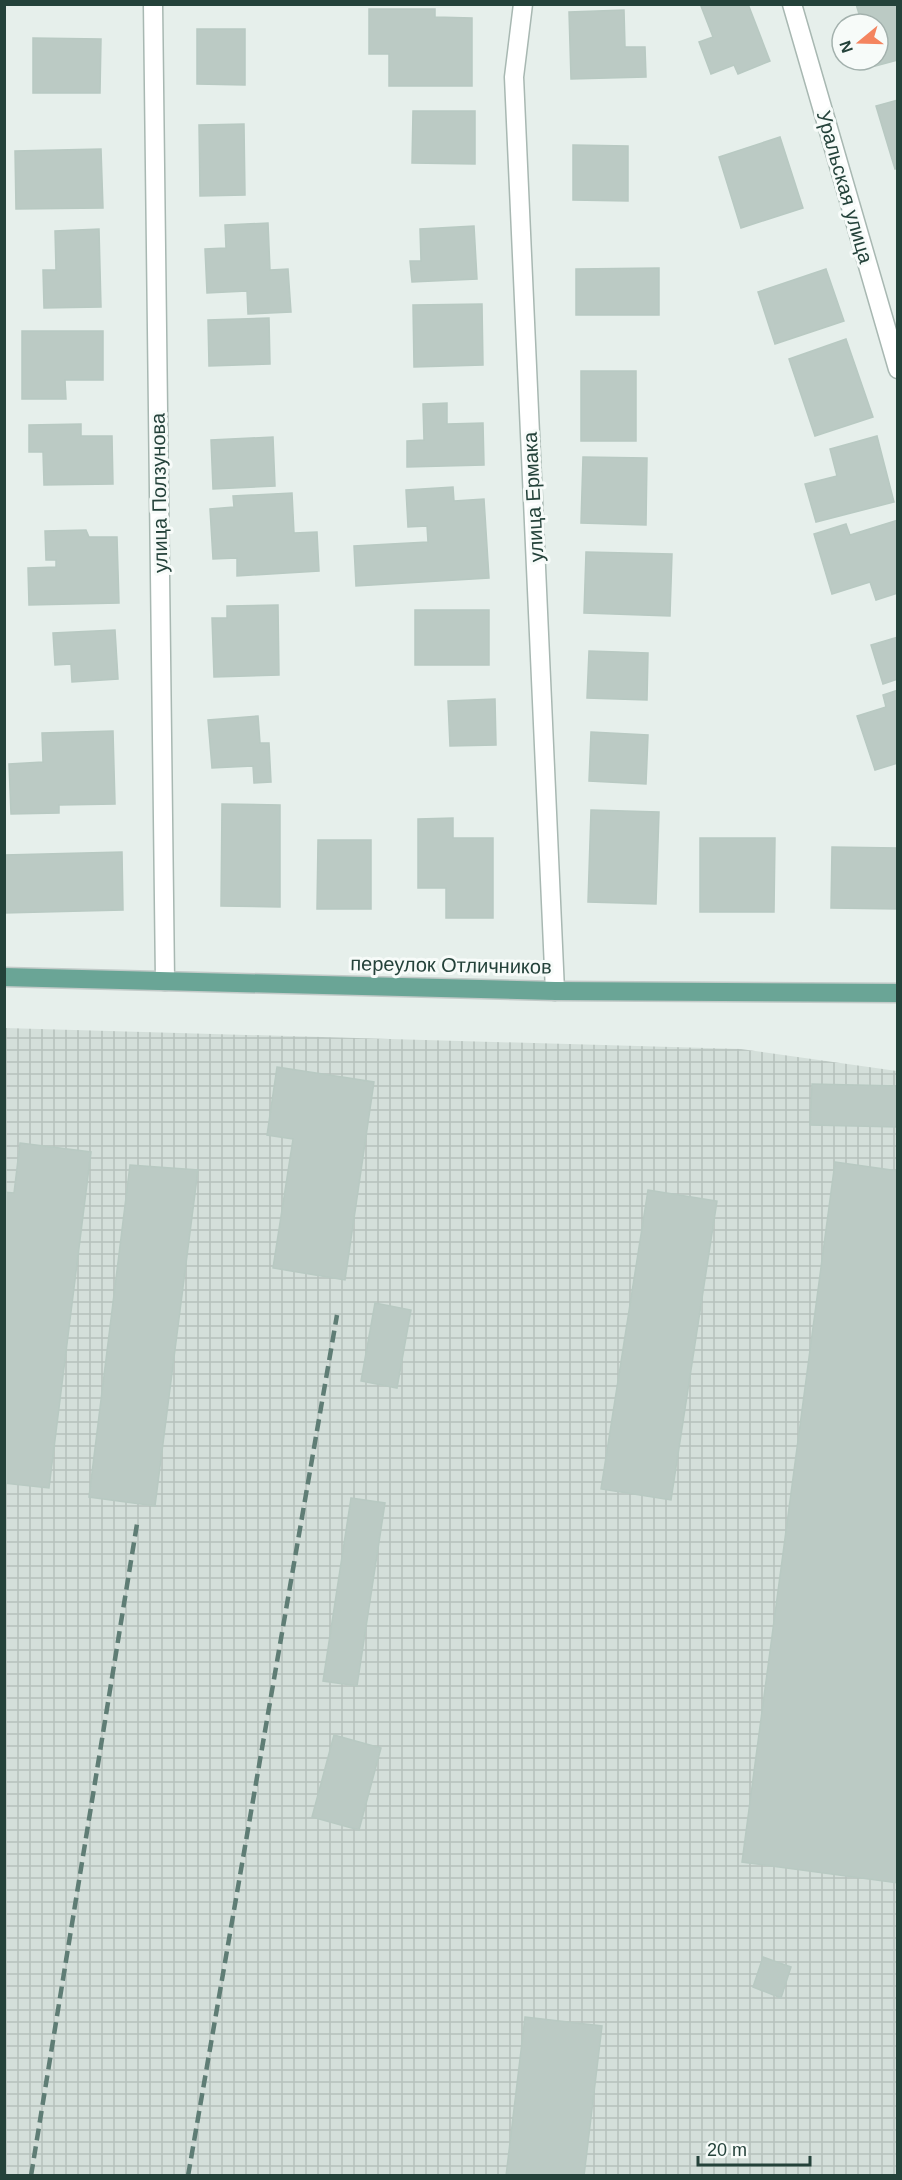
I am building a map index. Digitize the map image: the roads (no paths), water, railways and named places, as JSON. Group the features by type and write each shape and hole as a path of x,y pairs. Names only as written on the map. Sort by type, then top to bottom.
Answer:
{"main road":[{"name":"переулок Отличников","path":"4,977 555,991 897,993"}],"street":[{"name":"улица Ползунова","path":"153,4 165,981"},
{"name":"улица Ермака","path":"523,4 514,76 555,991"},
{"name":"Уральская улица","path":"792,4 897,369"}],"railway":[{"path":"188,2176 337,1315"},
{"path":"31,2176 137,1524"}]}
